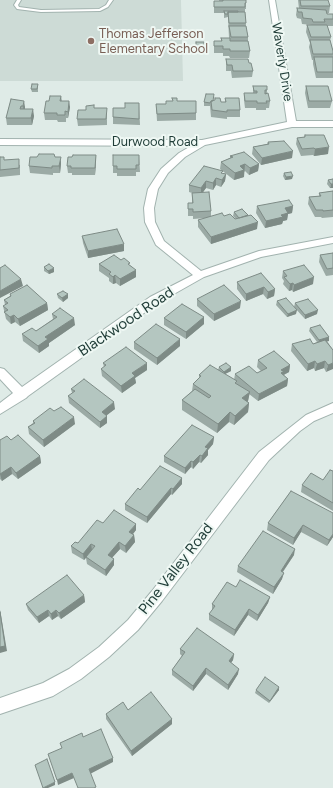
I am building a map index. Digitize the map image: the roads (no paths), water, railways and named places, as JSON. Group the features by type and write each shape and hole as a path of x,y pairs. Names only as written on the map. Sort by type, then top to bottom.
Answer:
{"street":[{"name":"Waverly Drive","path":"272,0 292,124"},
{"name":"Durwood Road","path":"0,142 202,143 292,124 333,124"},
{"path":"200,275 160,243 150,222 149,208 153,189 164,171 182,155 202,143"},
{"name":"Blackwood Road","path":"0,409 22,395 154,300 200,275 259,254 333,240"},
{"path":"0,372 22,395"},
{"name":"Pine Valley Road","path":"0,706 47,690 75,674 104,652 133,625 157,596 264,456 284,436 300,424 333,408"}],"lane":[{"path":"19,0 16,5 18,8 39,11 54,11 100,10 107,6 110,0"}],"place":[{"name":"Thomas Jefferson Elementary School","path":"91,41"}]}
